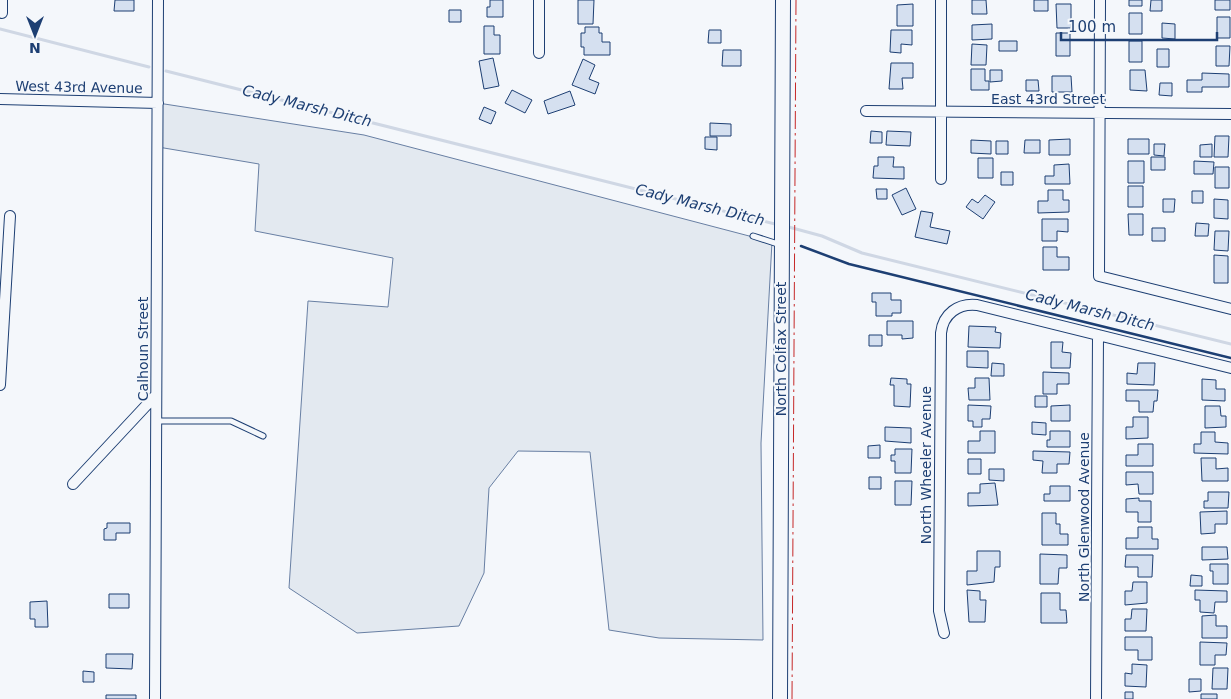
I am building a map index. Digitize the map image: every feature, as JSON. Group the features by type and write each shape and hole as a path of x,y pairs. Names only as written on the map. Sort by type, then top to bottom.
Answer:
{"street":[{"path":"2,0 2,13"},
{"name":"Calhoun Street","path":"155,699 158,0"},
{"path":"539,0 539,53"},
{"name":"North Colfax Street","path":"780,699 782,260 777,243 782,209 783,0"},
{"path":"940,179 941,0"},
{"path":"1100,0 1099,276 1231,309"},
{"name":"West 43rd Avenue","path":"0,99 158,103"},
{"name":"East 43rd Street","path":"866,111 1231,114"},
{"path":"0,385 10,216"},
{"name":"North Wheeler Avenue","path":"944,633 939,612 940,333 946,317 961,306 977,305 1098,335"},
{"path":"1098,335 1231,368"},
{"name":"North Glenwood Avenue","path":"1096,699 1098,335"},
{"path":"73,484 156,395"}],"lane":[{"path":"753,236 777,243"},
{"path":"156,421 231,421 263,436"}],"shaded area":[{"path":"158,103 364,135 772,242 761,443 763,640 659,638 609,630 590,452 518,451 489,488 484,573 459,626 357,633 289,588 308,301 388,307 393,258 255,231 259,164 158,147"}],"building":[{"path":"115,0 134,0 134,11 114,11"},
{"path":"490,0 503,0 503,17 487,17 487,7 490,7"},
{"path":"578,0 594,0 593,24 578,24"},
{"path":"972,0 986,0 987,14 972,14"},
{"path":"1034,0 1048,0 1048,11 1034,11"},
{"path":"1129,0 1142,0 1142,6 1129,6"},
{"path":"1151,0 1162,0 1162,11 1150,11"},
{"path":"1215,0 1230,0 1230,10 1215,10"},
{"path":"913,4 913,26 897,26 897,5"},
{"path":"1056,4 1071,4 1071,28 1057,28"},
{"path":"449,10 461,10 461,22 449,22"},
{"path":"1129,13 1142,13 1142,34 1129,34"},
{"path":"1217,17 1230,17 1230,38 1217,38"},
{"path":"1162,23 1175,24 1175,39 1162,38"},
{"path":"992,24 992,39 972,40 972,25"},
{"path":"484,26 494,26 494,35 500,35 500,54 484,54"},
{"path":"585,27 599,27 599,33 602,33 602,42 610,42 610,55 584,55 584,47 581,47 581,33 585,33"},
{"path":"709,30 721,30 721,43 708,43"},
{"path":"891,30 912,30 912,45 901,44 901,53 890,52"},
{"path":"1056,33 1070,33 1070,56 1056,56"},
{"path":"999,41 1017,41 1017,51 999,51"},
{"path":"1129,41 1142,41 1142,62 1129,62"},
{"path":"972,44 987,45 986,65 971,65"},
{"path":"1216,46 1230,46 1229,66 1216,66"},
{"path":"1157,49 1169,49 1169,67 1157,67"},
{"path":"723,50 741,50 741,66 722,66"},
{"path":"493,58 499,86 484,89 479,61"},
{"path":"583,59 595,65 589,79 599,83 595,94 572,85"},
{"path":"891,63 913,63 913,78 902,78 903,89 889,89"},
{"path":"971,69 985,69 985,81 989,81 989,90 971,90"},
{"path":"990,70 1002,70 1002,81 990,82"},
{"path":"1130,70 1145,70 1147,91 1130,90"},
{"path":"1202,73 1229,74 1229,87 1202,87 1202,92 1187,92 1187,80 1202,80"},
{"path":"1052,76 1071,76 1072,92 1052,92"},
{"path":"1026,80 1038,80 1039,91 1026,91"},
{"path":"1160,83 1172,83 1172,96 1159,95"},
{"path":"512,90 532,100 525,113 505,103"},
{"path":"570,91 575,105 548,114 544,101"},
{"path":"484,107 496,112 491,124 479,119"},
{"path":"710,123 731,124 731,136 710,136"},
{"path":"871,131 882,132 882,143 870,143"},
{"path":"887,131 911,132 910,146 886,145"},
{"path":"1215,136 1229,136 1228,157 1214,157"},
{"path":"705,137 717,137 717,150 705,149"},
{"path":"1070,139 1070,155 1049,155 1049,140"},
{"path":"1128,139 1149,139 1149,154 1128,154"},
{"path":"971,140 991,141 991,154 971,153"},
{"path":"1025,140 1040,140 1040,153 1024,153"},
{"path":"996,141 1008,141 1008,154 996,154"},
{"path":"1154,144 1165,144 1164,156 1154,155"},
{"path":"1212,144 1212,157 1200,157 1200,145"},
{"path":"878,157 894,157 893,167 904,167 904,179 873,178 874,166 878,166"},
{"path":"1151,157 1165,157 1165,170 1151,170"},
{"path":"978,158 993,158 993,178 978,178"},
{"path":"1128,161 1144,161 1144,183 1128,183"},
{"path":"1194,161 1214,162 1213,174 1194,174"},
{"path":"1069,164 1070,184 1045,184 1045,176 1054,176 1054,165"},
{"path":"1215,167 1229,167 1229,188 1215,188"},
{"path":"1001,172 1013,172 1013,185 1001,185"},
{"path":"1128,186 1143,186 1143,207 1128,207"},
{"path":"906,188 916,209 902,215 892,195"},
{"path":"876,189 887,189 887,199 877,199"},
{"path":"1048,190 1063,190 1063,200 1069,200 1069,212 1038,213 1038,201 1048,201"},
{"path":"1192,191 1203,191 1203,203 1192,203"},
{"path":"985,195 995,202 983,219 966,207 972,199 978,203"},
{"path":"1163,199 1175,199 1174,212 1163,212"},
{"path":"1214,199 1228,200 1228,219 1214,218"},
{"path":"921,211 933,213 930,227 950,231 947,244 915,237"},
{"path":"1128,214 1143,214 1143,235 1129,235"},
{"path":"1042,219 1068,219 1068,232 1057,231 1057,241 1042,241"},
{"path":"1196,223 1209,224 1208,236 1195,236"},
{"path":"1152,228 1165,228 1165,241 1152,241"},
{"path":"1215,231 1229,231 1228,251 1214,250"},
{"path":"1043,247 1057,247 1057,257 1069,257 1069,270 1043,270"},
{"path":"1214,255 1228,256 1228,283 1214,283"},
{"path":"872,293 891,293 891,300 901,300 901,313 892,313 892,316 876,316 876,302 872,302"},
{"path":"887,321 913,321 913,338 902,339 902,335 887,335"},
{"path":"969,326 996,327 995,332 1001,333 1000,348 968,347"},
{"path":"869,335 882,335 882,346 869,346"},
{"path":"1051,342 1063,342 1062,352 1071,353 1070,368 1051,368"},
{"path":"967,351 988,351 988,368 967,367"},
{"path":"992,363 1004,364 1004,376 991,376"},
{"path":"1138,363 1155,363 1154,385 1127,384 1127,373 1137,374"},
{"path":"1043,372 1069,373 1069,384 1057,384 1057,394 1043,394"},
{"path":"891,378 907,379 907,384 911,384 910,407 894,406 894,385 890,385"},
{"path":"975,378 989,378 990,400 969,400 968,388 975,388"},
{"path":"1202,379 1216,380 1216,389 1225,389 1225,401 1202,400"},
{"path":"1126,390 1158,390 1153,412 1139,412 1139,401 1126,401"},
{"path":"1035,396 1047,396 1047,407 1035,407"},
{"path":"968,405 991,406 990,419 982,419 982,427 973,427 973,421 968,421"},
{"path":"1070,405 1070,421 1051,421 1051,406"},
{"path":"1205,406 1220,406 1221,416 1226,416 1226,427 1205,428"},
{"path":"1133,417 1148,417 1148,438 1126,439 1126,427 1133,427"},
{"path":"1032,422 1046,423 1046,435 1032,434"},
{"path":"885,427 911,428 911,443 885,441"},
{"path":"980,431 995,431 995,453 968,453 968,441 980,441"},
{"path":"1050,431 1070,431 1070,447 1047,447 1047,440 1050,440"},
{"path":"1201,432 1215,432 1215,442 1228,443 1228,454 1194,453 1194,444 1201,444"},
{"path":"1138,444 1153,444 1153,466 1126,466 1126,455 1138,455"},
{"path":"880,445 880,458 868,458 868,446"},
{"path":"895,449 912,449 911,473 895,473 895,461 891,461 891,455 895,455"},
{"path":"1033,451 1070,452 1069,464 1057,464 1057,473 1042,473 1043,461 1033,460"},
{"path":"1201,458 1216,458 1216,469 1228,468 1228,481 1202,481"},
{"path":"968,459 981,459 981,474 968,474"},
{"path":"989,469 1004,469 1004,481 989,480"},
{"path":"1126,472 1153,472 1153,494 1139,494 1138,484 1126,485"},
{"path":"869,477 881,477 881,489 869,489"},
{"path":"895,481 912,481 911,505 895,505"},
{"path":"995,483 998,505 968,506 968,493 980,493 980,484"},
{"path":"1050,486 1070,486 1070,501 1044,501 1044,494 1050,494"},
{"path":"1208,492 1229,492 1228,508 1204,508 1204,501 1208,501"},
{"path":"1139,498 1139,501 1151,501 1151,522 1138,522 1138,512 1126,512 1126,499"},
{"path":"1227,511 1227,524 1215,524 1215,533 1201,534 1200,512"},
{"path":"1042,513 1056,513 1056,524 1060,524 1060,534 1068,534 1068,545 1042,545"},
{"path":"107,523 130,523 130,533 116,533 116,540 104,540 104,529 107,528"},
{"path":"1138,527 1152,527 1152,539 1158,539 1158,549 1126,549 1126,538 1138,538"},
{"path":"1202,547 1227,547 1228,559 1202,560"},
{"path":"977,551 1000,551 1000,567 995,567 994,582 967,585 967,571 977,571"},
{"path":"1040,554 1067,555 1067,568 1059,568 1058,584 1040,584"},
{"path":"1126,555 1153,555 1152,577 1138,577 1138,567 1125,567"},
{"path":"1210,564 1228,564 1228,584 1213,584 1213,571 1210,571"},
{"path":"1191,575 1202,576 1202,586 1190,586"},
{"path":"1133,582 1147,582 1147,603 1125,605 1125,591 1132,591"},
{"path":"967,590 980,591 980,600 986,600 985,622 969,622"},
{"path":"1195,590 1227,591 1227,602 1215,602 1214,613 1200,612 1200,600 1195,600"},
{"path":"1041,593 1060,593 1060,610 1066,610 1067,623 1041,623"},
{"path":"109,594 129,594 129,608 109,608"},
{"path":"47,601 48,627 35,627 35,619 30,619 30,602"},
{"path":"1132,609 1147,609 1146,631 1125,631 1125,619 1131,619"},
{"path":"1216,615 1216,626 1227,626 1227,638 1202,638 1202,616"},
{"path":"1125,637 1152,637 1152,660 1138,660 1138,650 1125,650"},
{"path":"1200,642 1227,643 1226,655 1215,655 1215,665 1200,665"},
{"path":"106,654 133,654 132,669 106,668"},
{"path":"1132,664 1147,665 1146,687 1125,686 1125,673 1132,674"},
{"path":"1213,668 1228,668 1227,689 1212,689"},
{"path":"83,671 94,672 94,682 83,682"},
{"path":"1189,679 1201,679 1201,691 1189,692"},
{"path":"1125,692 1133,692 1133,699 1125,699"},
{"path":"1201,694 1217,694 1217,699 1201,699"},
{"path":"106,695 136,695 136,699 106,699"}],"waterway":[{"name":"Cady Marsh Ditch","path":"0,29 149,67"},
{"name":"Cady Marsh Ditch","path":"166,71 779,225"},
{"name":"Cady Marsh Ditch","path":"785,226 822,236 862,253 1231,344"}],"wall":[{"path":"801,246 849,264 1231,358"}],"power":[{"path":"792,699 796,0"}]}
